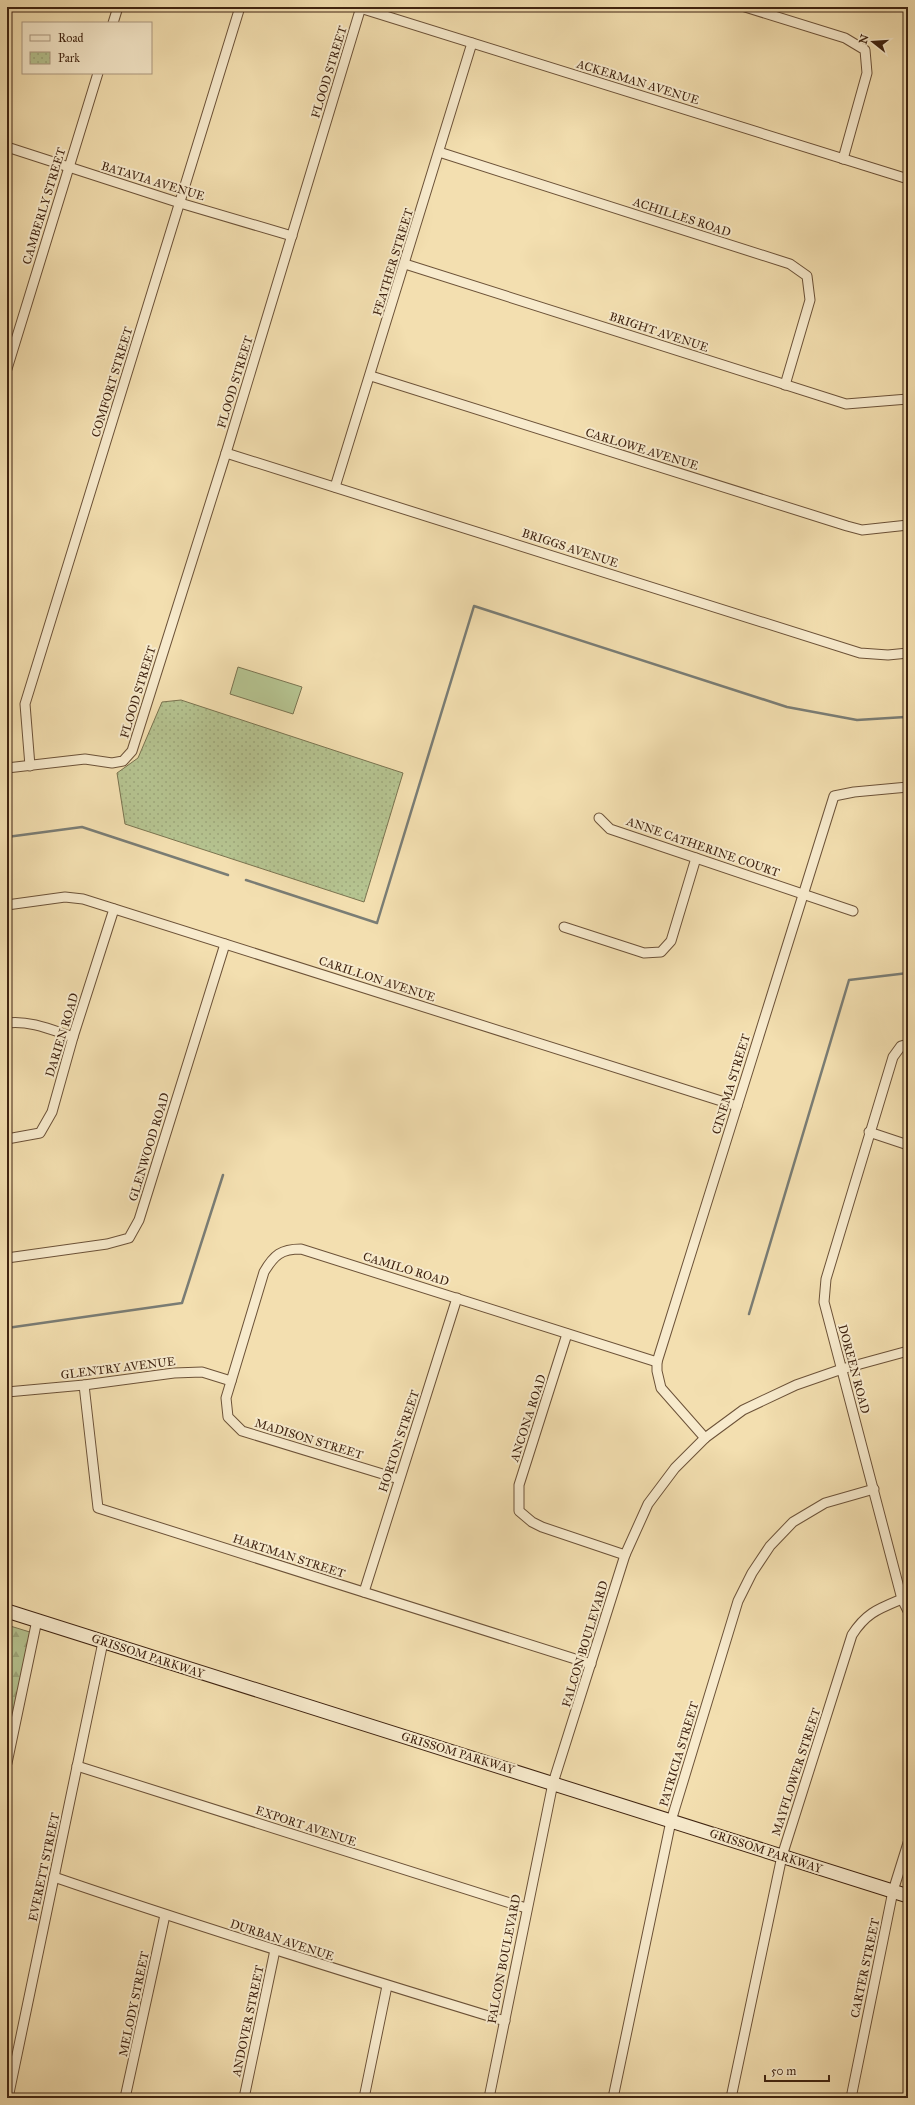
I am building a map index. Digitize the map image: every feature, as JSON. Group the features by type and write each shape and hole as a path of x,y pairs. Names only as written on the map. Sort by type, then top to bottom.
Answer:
{"main road":[{"name":"GRISSOM PARKWAY","path":"7,1611 908,1896"}],"street":[{"path":"113,22 118,7"},
{"name":"COMFORT STREET","path":"30,766 26,704 240,7"},
{"path":"745,7 845,38 865,50 867,73 843,159"},
{"name":"ACKERMAN AVENUE","path":"361,8 908,179"},
{"name":"FLOOD STREET","path":"30,766 85,759 112,763 123,761 132,751 226,453 361,8"},
{"name":"FEATHER STREET","path":"335,487 371,376 472,43"},
{"name":"CAMBERLY STREET","path":"7,369 98,74"},
{"name":"BATAVIA AVENUE","path":"7,147 180,203 292,236"},
{"name":"ACHILLES ROAD","path":"439,152 790,264 796,268 807,276 810,300 785,384"},
{"name":"BRIGHT AVENUE","path":"405,264 846,404 908,399"},
{"name":"CARLOWE AVENUE","path":"371,376 847,526 862,530 908,525"},
{"name":"BRIGGS AVENUE","path":"226,453 860,653 873,655 908,653"},
{"path":"7,768 30,766"},
{"name":"CINEMA STREET","path":"705,1438 661,1388 657,1371 657,1362 803,893 834,796 854,792 908,787"},
{"name":"ANNE CATHERINE COURT","path":"599,818 610,828 738,873 803,893 853,911"},
{"path":"564,927 644,953 661,952 671,940 696,858"},
{"name":"CARILLON AVENUE","path":"7,905 65,897 83,899 737,1106"},
{"name":"DARIEN ROAD","path":"7,1139 40,1133 52,1112 73,1037 114,909"},
{"name":"GLENWOOD ROAD","path":"7,1258 107,1244 129,1238 139,1220 225,944"},
{"path":"7,1023 18,1021 73,1037"},
{"name":"DOREEN ROAD","path":"908,1044 901,1046 893,1057 869,1132 826,1279 824,1302 902,1599 908,1611"},
{"path":"869,1132 908,1146"},
{"name":"CAMILO ROAD","path":"231,1381 264,1272 272,1259 286,1249 301,1249 657,1362"},
{"name":"HORTON STREET","path":"364,1592 458,1298"},
{"name":"ANCONA ROAD","path":"567,1334 519,1485 519,1511 532,1522 542,1527 625,1555"},
{"name":"FALCON BOULEVARD","path":"488,2098 553,1783 625,1555 648,1504 675,1468 705,1438 743,1410 796,1385 842,1369 908,1351"},
{"name":"GLENTRY AVENUE","path":"7,1392 84,1385 174,1373 202,1372 231,1381"},
{"name":"MADISON STREET","path":"231,1381 226,1398 228,1417 242,1431 399,1479"},
{"name":"HARTMAN STREET","path":"84,1385 98,1508 591,1664"},
{"name":"PATRICIA STREET","path":"613,2098 671,1821 738,1601 752,1573 770,1546 793,1522 825,1503 874,1489"},
{"name":"MAYFLOWER STREET","path":"731,2098 782,1856 852,1635 862,1621 873,1611 902,1599"},
{"path":"7,1763 37,1620"},
{"name":"EVERETT STREET","path":"8,2098 103,1642"},
{"name":"EXPORT AVENUE","path":"77,1766 526,1908"},
{"name":"CARTER STREET","path":"851,2098 893,1891 908,1843"},
{"name":"DURBAN AVENUE","path":"54,1877 166,1915 387,1986 504,2021"},
{"name":"MELODY STREET","path":"125,2098 166,1915"},
{"name":"ANDOVER STREET","path":"244,2098 275,1950"},
{"path":"364,2098 387,1986"}],"green space":[{"path":"238,667 302,687 293,714 230,694"},
{"path":"181,700 403,773 364,902 125,824 117,773 138,758 162,702"},
{"path":"7,1625 33,1633 7,1750"}],"waterway":[{"path":"246,880 377,923 474,606 787,707 857,720 905,717 908,750"},
{"path":"7,837 82,827 228,875"},
{"path":"749,1314 849,980 908,973"},
{"path":"7,1328 182,1303 223,1175"}]}
